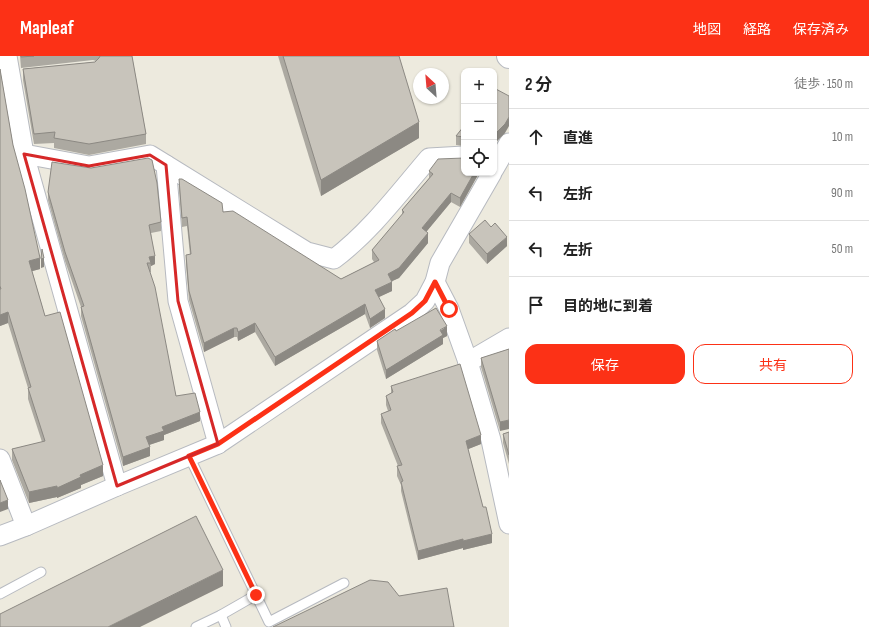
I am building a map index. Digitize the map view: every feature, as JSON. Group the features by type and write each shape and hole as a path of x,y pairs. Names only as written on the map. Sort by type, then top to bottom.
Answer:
{"street":[{"path":"7,56 13,74 24,154 117,486"},
{"path":"24,154 89,166 150,155 307,252 334,259 348,248 373,223 429,158 461,156"},
{"path":"166,165 178,301 218,444"},
{"path":"0,536 218,444 412,313 425,301 435,282 440,263 490,176"},
{"path":"435,282 449,309 497,438 509,524"},
{"path":"468,362 509,338"},
{"path":"0,459 26,526"}],"lane":[{"path":"189,456 269,622 344,582"},
{"path":"0,594 41,572"},
{"path":"196,627 256,595"},
{"path":"221,615 226,627"}],"highlighted area":[{"path":"24,154 89,166 150,155 166,165 178,301 218,444 117,486"}],"building":[{"path":"100,56 132,56 146,134 89,144 54,138 55,132 34,134 23,69 95,62"},
{"path":"283,56 399,56 419,122 321,180"},
{"path":"0,69 13,145 25,189 40,258 29,261 45,316 60,312 103,465 80,475 81,477 57,488 57,486 29,492 12,449 45,441 28,388 31,387 8,312 0,315"},
{"path":"497,90 509,96 509,117 505,124 497,132"},
{"path":"461,130 461,137 456,136"},
{"path":"148,158 152,160 157,183 161,222 149,225 155,256 149,257 151,263 147,263 155,287 176,396 195,393 200,412 162,427 164,431 146,437 150,447 123,457 81,307 84,306 65,252 48,192 52,162 91,168"},
{"path":"461,158 461,176 472,176 460,198 451,193 422,228 428,233 399,268 388,274 392,282 375,290 385,309 370,319 365,304 275,357 255,323 238,332 237,328 234,328 204,343 189,291 186,255 191,254 187,217 182,218 179,179 182,179 222,203 223,212 233,211 341,279 379,260 372,250 404,212 402,210 433,174 429,171 438,159"},
{"path":"485,220 491,227 495,223 507,237 487,254 469,234"},
{"path":"42,249 44,258 41,259"},
{"path":"436,308 447,326 440,330 443,335 386,370 377,341 395,329 396,331"},
{"path":"509,349 509,420 500,422 481,358"},
{"path":"460,364 481,435 466,441 483,507 486,507 492,534 463,541 463,539 418,551 401,482 403,481 397,466 402,465 381,414 391,410 386,396 393,392 391,386"},
{"path":"509,432 509,455 503,434"},
{"path":"0,480 8,500 0,503"},
{"path":"196,516 223,570 108,627 0,627 0,614"},
{"path":"370,580 388,582 399,596 447,588 454,627 273,627"}],"route":[{"path":"256,595 189,456 218,444 412,313 425,301 435,282 449,309"}]}
